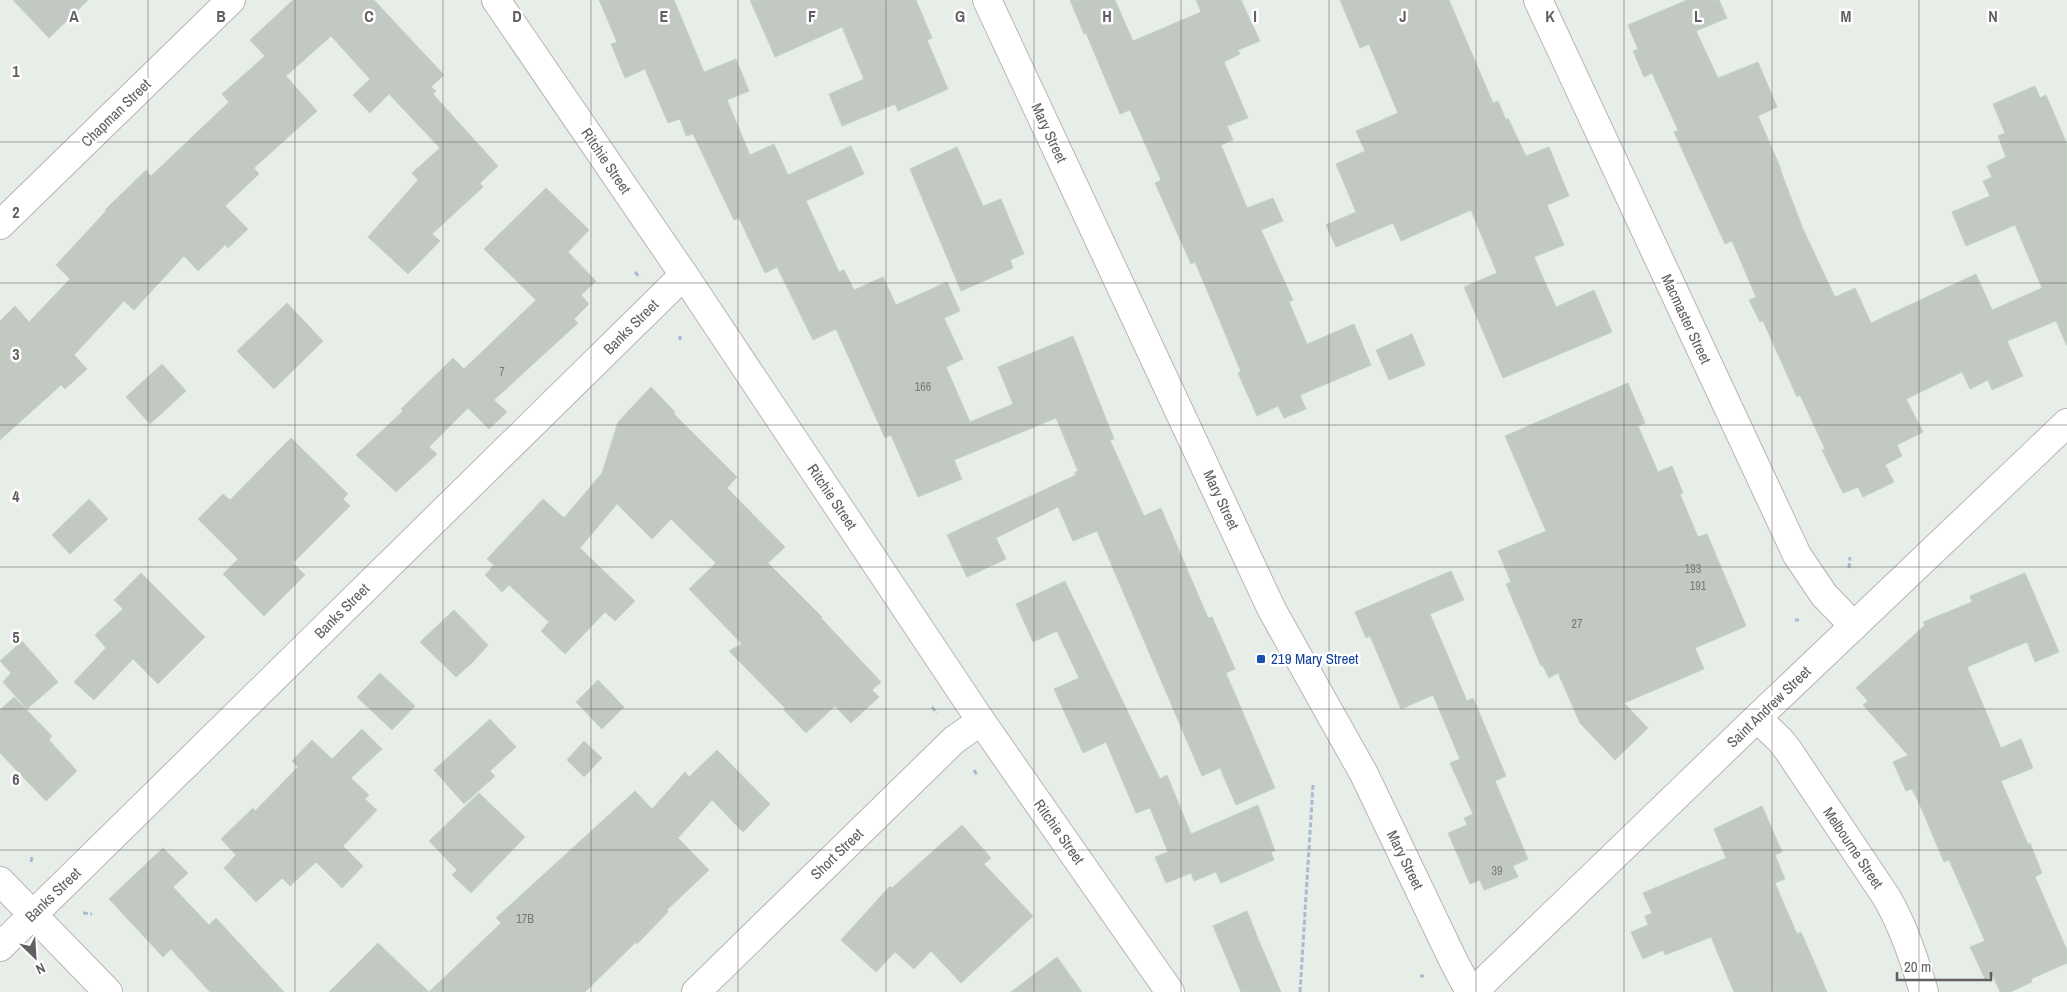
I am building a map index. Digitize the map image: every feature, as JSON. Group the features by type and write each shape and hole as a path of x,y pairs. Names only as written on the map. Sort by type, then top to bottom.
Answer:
{"street":[{"name":"Chapman Street","path":"0,225 232,0"},
{"name":"Ritchie Street","path":"496,0 684,275 982,721 1170,992"},
{"name":"Mary Street","path":"987,0 1272,610 1364,774 1454,962 1472,992"},
{"name":"Macmaster Street","path":"1538,0 1796,555 1824,596 1854,626"},
{"name":"Banks Street","path":"0,947 684,275"},
{"name":"Saint Andrew Street","path":"1472,992 2067,423"},
{"name":"Melbourne Street","path":"1757,718 1788,750 1887,898 1899,920 1924,992"},
{"name":"Short Street","path":"696,992 954,740 982,721"},
{"path":"0,881 108,992"}],"path":[{"path":"1849,568 1850,557"},
{"path":"932,707 939,715"},
{"path":"974,770 977,775"},
{"path":"1300,992 1313,786"},
{"path":"31,862 32,857"},
{"path":"83,913 92,914"}],"building":[{"path":"13,0 88,0 49,38"},
{"path":"293,0 374,0 444,75 431,87 436,91 433,94 498,166 480,183 483,187 432,234 440,241 408,274 368,237 418,180 412,173 440,148 389,94 370,113 353,95 370,79 331,36 286,76 317,111 254,168 259,174 225,206 248,229 228,248 225,245 198,271 184,256 134,310 124,301 74,355 87,369 65,389 61,385 0,440 0,321 15,306 29,322 70,279 56,265 105,210 146,170 151,176 229,102 222,94 265,56 250,40"},
{"path":"599,0 674,0 704,72 736,59 749,91 727,100 750,155 774,144 788,175 851,146 864,174 806,201 839,272 844,270 854,290 883,277 896,305 947,282 960,311 944,318 963,359 946,367 970,422 1013,404 998,367 1073,336 1114,439 1110,440 1144,516 1161,508 1208,618 1212,617 1235,669 1226,673 1275,788 1236,805 1220,768 1202,776 1097,531 1073,541 1058,507 996,538 1006,559 967,577 947,535 1076,475 1075,472 1078,471 1056,418 954,460 962,479 918,497 891,435 885,438 836,329 813,340 777,267 765,273 739,218 734,220 693,134 686,136 680,119 668,123 645,69 625,78 611,44 617,42"},
{"path":"750,0 916,0 932,38 927,40 948,89 898,111 895,104 842,126 829,94 864,79 842,27 775,57"},
{"path":"1070,0 1115,0 1133,41 1201,12 1196,0 1241,0 1260,41 1238,50 1240,54 1224,62 1248,118 1227,126 1233,140 1221,145 1247,208 1273,198 1283,221 1261,230 1293,300 1289,302 1307,344 1354,324 1371,365 1300,395 1306,409 1284,418 1278,406 1257,416 1238,373 1241,372 1195,262 1191,264 1155,183 1161,180 1130,110 1120,114"},
{"path":"1340,0 1449,0 1493,103 1498,101 1526,156 1549,147 1569,196 1547,205 1564,245 1534,257 1556,307 1594,290 1612,332 1503,378 1464,287 1497,273 1471,210 1401,241 1393,223 1336,247 1326,225 1356,212 1336,164 1365,151 1356,131 1398,113 1369,44 1360,48"},
{"path":"1687,0 1719,0 1727,18 1696,31 1718,78 1758,62 1777,107 1758,116 1781,169 1803,229 1835,297 1855,288 1871,323 1976,274 1992,310 2042,288 2015,225 1966,246 1952,212 1990,196 1983,181 1992,177 1987,166 2006,157 1998,136 2005,133 1993,104 2035,86 2040,98 2046,95 2067,144 2067,346 2056,321 2007,341 2023,376 1992,390 1988,380 1970,389 1962,372 1906,399 1923,432 1897,445 1902,456 1885,465 1894,482 1863,497 1858,487 1843,493 1822,450 1825,449 1800,395 1797,397 1763,321 1760,322 1749,300 1756,297 1732,241 1725,244 1674,132 1678,130 1652,73 1644,77 1633,51 1638,49 1628,25"},
{"path":"957,147 983,206 1001,199 1024,254 1010,260 1013,268 961,291 910,169"},
{"path":"546,188 589,230 568,252 596,281 581,295 589,304 574,319 578,323 494,400 507,412 489,429 468,408 429,447 437,454 396,492 356,455 403,411 401,409 453,358 464,369 536,300 484,249"},
{"path":"287,303 323,341 274,389 237,351"},
{"path":"1412,334 1425,365 1389,380 1376,350"},
{"path":"162,364 186,391 150,424 126,397"},
{"path":"1628,383 1645,423 1638,426 1658,472 1672,466 1683,493 1680,494 1698,537 1707,534 1746,626 1695,648 1704,669 1624,703 1648,728 1615,760 1580,723 1558,673 1549,678 1543,666 1541,666 1506,584 1511,582 1498,551 1546,531 1505,436"},
{"path":"651,387 675,412 674,414 737,477 727,488 785,547 768,563 822,617 881,682 872,690 879,697 851,723 835,706 806,733 784,710 785,708 729,651 742,644 689,589 716,563 671,519 652,539 617,504 580,548 635,601 615,621 605,612 565,654 541,631 549,622 509,585 502,592 485,575 494,565 487,559 543,499 564,518 602,473 618,422"},
{"path":"291,438 348,494 343,499 350,506 293,563 305,575 264,616 223,574 238,559 198,519 223,494 230,500"},
{"path":"89,499 108,519 70,554 52,535"},
{"path":"1451,571 1464,600 1430,614 1467,701 1473,698 1506,776 1495,781 1528,859 1513,866 1518,877 1484,890 1480,880 1470,884 1448,833 1467,825 1464,818 1473,814 1450,763 1460,759 1433,695 1401,709 1370,636 1366,638 1355,612"},
{"path":"141,573 205,637 158,684 133,659 94,700 74,682 106,648 95,635 123,609 114,600"},
{"path":"2025,573 2059,652 2035,662 2027,642 1967,667 2001,748 2021,739 2033,768 2001,781 2042,873 2035,877 2067,950 2067,963 2031,979 2032,982 2010,992 2000,992 1993,976 1985,979 1970,947 1985,941 1949,860 1944,862 1912,789 1906,791 1893,762 1908,755 1863,705 1868,701 1856,688 1925,625 1923,622 1972,602 1970,596"},
{"path":"1065,581 1160,779 1167,775 1191,834 1258,805 1275,851 1271,852 1274,860 1221,883 1216,872 1194,881 1191,873 1166,883 1155,857 1168,852 1150,808 1136,813 1106,742 1083,753 1054,689 1079,678 1057,631 1033,642 1016,604"},
{"path":"454,610 488,645 456,677 420,642"},
{"path":"22,641 58,682 27,709 3,682 11,673 0,661"},
{"path":"380,673 415,706 392,730 357,697"},
{"path":"598,680 624,707 602,729 576,702"},
{"path":"14,697 52,736 49,740 77,771 46,801 0,753 0,710"},
{"path":"490,719 516,747 490,771 495,776 464,804 434,770"},
{"path":"362,729 382,749 351,778 369,795 365,799 377,810 343,846 363,866 342,888 316,862 290,886 282,878 256,902 224,868 236,855 221,839 253,808 255,811 298,767 292,761 312,740 332,759"},
{"path":"584,741 602,758 584,777 567,760"},
{"path":"717,750 770,804 743,832 712,800 678,838 709,870 667,910 668,912 637,944 636,942 585,992 429,992 501,923 496,918 635,791 652,809 685,772 689,777"},
{"path":"479,793 525,837 471,893 452,875 457,870 429,841"},
{"path":"1762,806 1782,852 1775,855 1785,879 1775,883 1797,934 1801,932 1827,992 1734,992 1711,937 1665,955 1663,950 1643,959 1631,932 1648,925 1645,916 1652,913 1643,893 1726,858 1714,829"},
{"path":"962,825 991,858 984,864 1033,916 961,983 931,951 914,969 895,952 876,972 841,940 890,886 892,888"},
{"path":"163,848 188,873 173,887 209,925 216,918 284,992 210,992 171,949 163,957 109,899"},
{"path":"1247,911 1281,992 1241,992 1213,926"},
{"path":"378,943 429,992 329,992"},
{"path":"1057,957 1082,992 1011,992"}],"place":[{"name":"219 Mary Street","path":"1261,659"}]}
